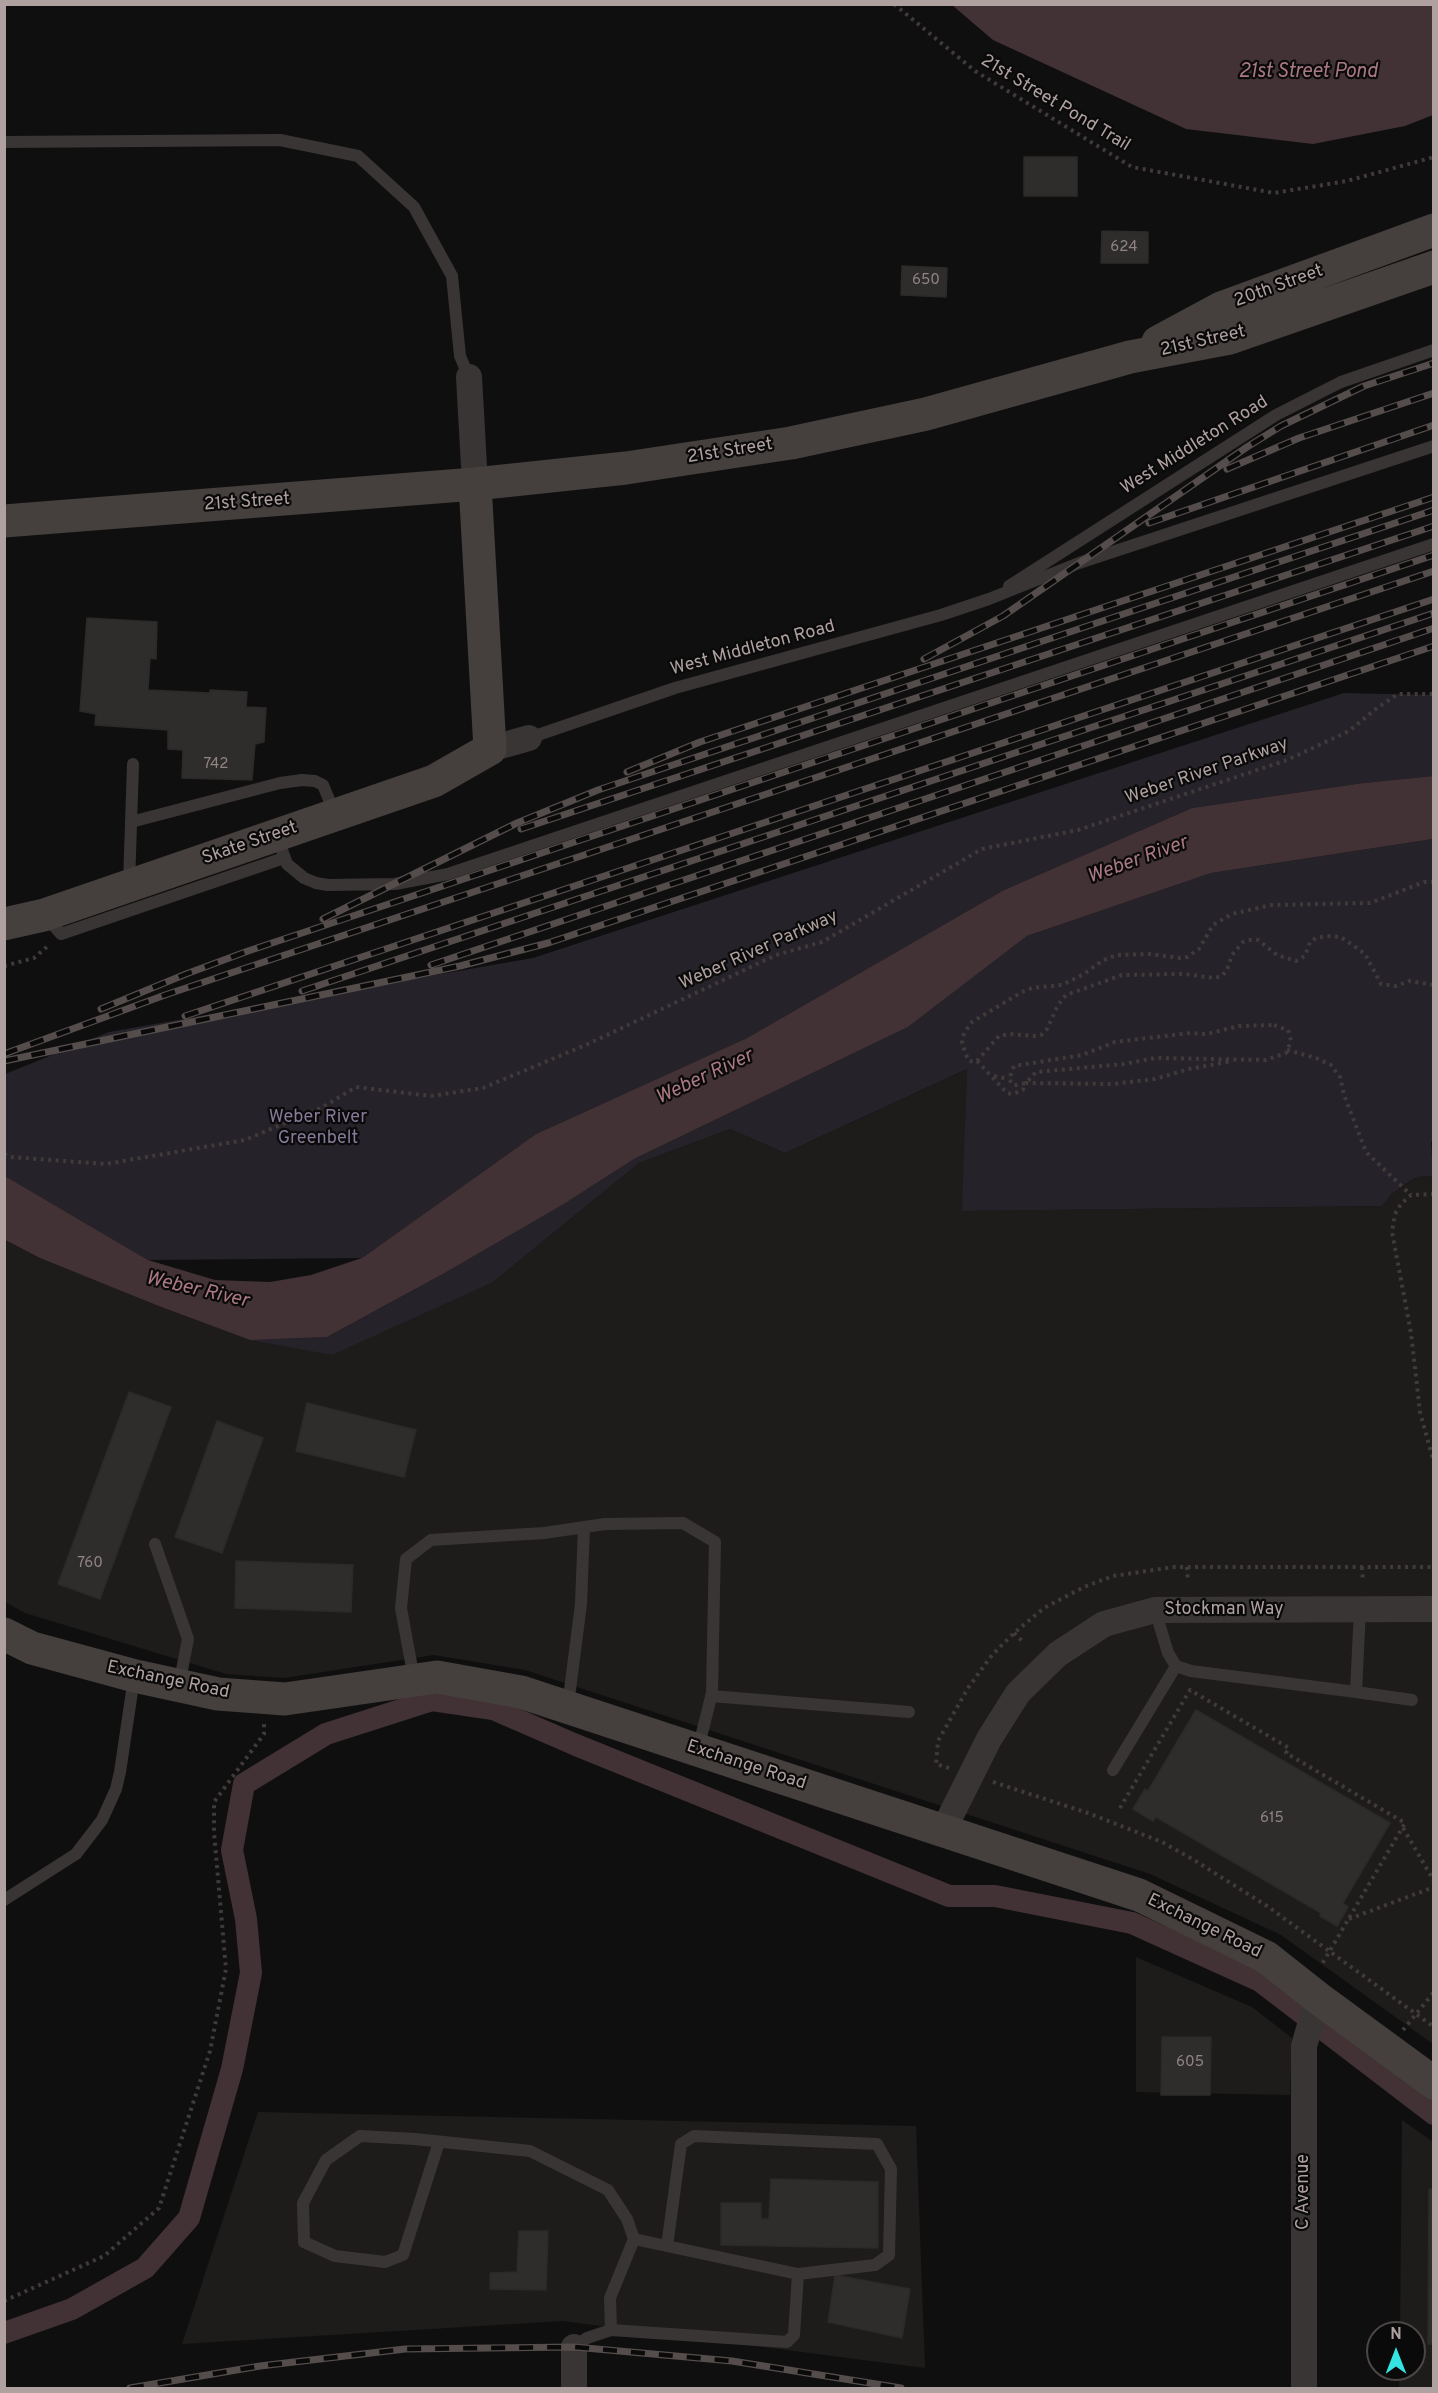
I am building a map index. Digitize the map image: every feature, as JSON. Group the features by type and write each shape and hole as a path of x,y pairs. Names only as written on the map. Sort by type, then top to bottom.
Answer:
{"street":[{"name":"20th Street","path":"1130,357 1221,308 1434,230"},
{"name":"21st Street","path":"4,521 475,484 626,468 791,443 926,414 1130,357 1230,338 1434,267"},
{"path":"469,377 490,749"},
{"name":"Skate Street","path":"4,924 53,924 129,885 280,846 335,815 434,781 490,749 529,738"},
{"name":"Stockman Way","path":"943,1831 989,1739 1018,1693 1058,1654 1104,1624 1155,1610 1434,1609"},
{"name":"Exchange Road","path":"4,1634 32,1648 178,1687 218,1694 285,1699 437,1677 521,1692 1139,1895 1266,1957 1434,2083"},
{"name":"C Avenue","path":"1304,2388 1304,2046 1318,1998"},
{"path":"574,2347 574,2388"}],"lane":[{"path":"4,142 280,140 358,156 414,207 452,276 460,356 469,377"},
{"name":"West Middleton Road","path":"989,599 1276,415 1341,382 1434,350"},
{"name":"West Middleton Road","path":"529,738 675,688 892,630 989,599 1079,563 1434,446"},
{"path":"53,924 280,846 295,872 304,878 328,885 395,884 448,874 1434,544"},
{"path":"129,885 134,764"},
{"path":"131,822 280,783 302,780 315,781 323,785 335,815"},
{"path":"414,1680 400,1608 406,1559 431,1540 544,1533 605,1524 683,1523 715,1542 711,1696 698,1750"},
{"path":"567,1707 581,1604 584,1527"},
{"path":"155,1544 188,1639 178,1687"},
{"path":"1356,1692 1360,1609"},
{"path":"1155,1610 1168,1653 1176,1666 1191,1671 1412,1700"},
{"path":"1113,1770 1176,1666"},
{"path":"4,1900 76,1854 102,1820 113,1797 120,1772 135,1676"},
{"path":"711,1696 909,1712"},
{"path":"439,2142 403,2255 385,2262 335,2256 304,2242 303,2203 326,2160 360,2136 439,2142 530,2151 608,2190 627,2219 634,2239 610,2298 610,2330"},
{"path":"634,2239 798,2274 875,2265 889,2255 891,2169 877,2144 694,2136 681,2144 667,2246"},
{"path":"574,2347 587,2338 610,2330 787,2342 794,2334 798,2274"}],"path":[{"name":"21st Street Pond Trail","path":"894,4 975,72 1132,166 1274,193 1347,181 1434,157"},
{"name":"Weber River Parkway","path":"4,1154 106,1164 245,1140 323,1107 356,1087 431,1096 483,1088 588,1044 776,955 822,942 982,849 1078,830 1287,760 1349,731 1398,694 1434,694"},
{"path":"1434,882 1424,882 1370,903 1271,905 1232,914 1213,925 1199,949 1187,957 1140,953 1116,955 1062,985 1032,988 1022,992 972,1022 964,1033 962,1043 968,1060 973,1062 977,1061 999,1036 1041,1035 1047,1029 1066,995 1132,973 1185,974 1214,978 1222,976 1227,970 1232,955 1244,942 1250,940 1258,940 1277,955 1296,961 1305,956 1310,942 1316,938 1341,937 1365,954 1382,984 1396,986 1409,981 1434,985"},
{"path":"4,966 34,958 53,924"},
{"path":"977,1061 1006,1093 1012,1094 1023,1090 1036,1072 1124,1064 1155,1058 1266,1060 1286,1053 1291,1041 1287,1030 1274,1025 1239,1026 1207,1034 1190,1033 1115,1042 1082,1055 1014,1066 1009,1079"},
{"path":"1287,1050 1331,1065 1340,1077 1344,1095 1366,1152 1411,1195"},
{"path":"993,1076 1009,1079 1013,1085 1026,1083 1113,1084 1155,1079 1188,1068 1243,1060"},
{"path":"1434,1194 1411,1195 1401,1204 1395,1214 1392,1232 1411,1333 1420,1412 1434,1463"},
{"path":"1187,1566 1188,1582"},
{"path":"1362,1566 1363,1581"},
{"path":"1014,1633 1023,1642"},
{"path":"1120,1808 1190,1690 1289,1748 1286,1754 1405,1823 1322,1964"},
{"path":"4,2301 104,2256 159,2208 210,2051 226,1969 214,1832 214,1802 264,1734 264,1697"},
{"path":"936,1764 1057,1801 1162,1842 1268,1906 1434,2027"},
{"path":"1402,1827 1434,1881"},
{"path":"1348,1920 1434,1887"},
{"path":"1387,2049 1434,1992"}],"shaded area":[{"path":"967,1069 963,1211 1382,1206 1405,1184 1417,1177 1433,1176 1433,2044 1281,1935 1150,1874 525,1670 434,1655 284,1678 226,1674 25,1613 5,1602 4,1240 40,1258 250,1340 493,1282 639,1163 730,1129 785,1153"},
{"path":"1136,1957 1252,2007 1292,2038 1290,2095 1136,2092"},
{"path":"258,2112 916,2126 925,2368 563,2321 182,2344"},
{"path":"1402,2120 1433,2142 1434,2388 1399,2388 1399,2381 1426,2381 1426,2321 1400,2321"}],"green space":[{"name":"Weber River Greenbelt","path":"1344,693 1433,695 1433,776 1363,783 1192,808 1004,890 747,1038 536,1134 362,1258 148,1260 5,1176 5,1074 109,1032 533,958"},
{"path":"1433,839 1434,1141 1431,1142 1433,1176 1417,1177 1405,1184 1382,1206 962,1211 967,1069 785,1153 730,1129 639,1163 493,1282 332,1355 250,1340 328,1337 564,1204 634,1159 908,1027 1027,936 1211,873"}],"water":[{"name":"21st Street Pond","path":"952,5 1433,5 1433,115 1405,126 1313,144 1186,129 993,40"},
{"name":"Weber River","path":"1433,776 1433,839 1211,873 1027,936 908,1027 634,1159 564,1204 443,1274 327,1337 250,1340 40,1258 5,1240 5,1176 148,1260 215,1280 270,1282 311,1275 362,1258 536,1134 747,1038 1004,890 1192,808 1363,783"}],"building":[{"path":"1024,157 1077,157 1077,196 1024,196"},
{"path":"1102,231 1148,232 1148,263 1101,263"},
{"path":"902,266 947,268 946,297 901,295"},
{"path":"87,618 157,622 156,659 150,658 148,690 247,692 246,707 266,708 264,742 255,744 252,780 182,778 183,750 168,749 168,730 95,725 96,714 80,711"},
{"path":"129,1392 171,1407 100,1599 58,1584"},
{"path":"307,1403 416,1430 404,1477 296,1451"},
{"path":"217,1421 263,1438 222,1553 175,1537"},
{"path":"236,1561 353,1565 351,1612 235,1608"},
{"path":"1196,1710 1390,1823 1343,1903 1348,1907 1337,1926 1320,1916 1321,1913 1156,1817 1153,1821 1133,1809 1145,1789 1148,1791"},
{"path":"1162,2037 1211,2037 1210,2095 1161,2095"},
{"path":"771,2179 878,2182 878,2248 721,2245 721,2203 761,2203 761,2219 769,2219"},
{"path":"1429,2189 1434,2189 1434,2344 1428,2344"},
{"path":"519,2231 548,2231 546,2290 490,2289 490,2273 517,2272"},
{"path":"835,2275 910,2289 902,2338 828,2322"}],"waterway":[{"path":"4,2333 72,2309 145,2268 189,2218 232,2069 251,1973 246,1919 232,1850 244,1784 326,1734 432,1700 493,1709 576,1745 949,1896 995,1896 1132,1923 1260,1981 1434,2114"}],"railway":[{"path":"924,659 1003,616 1247,447 1281,426 1364,386 1434,363"},
{"path":"1227,469 1299,438 1434,393"},
{"path":"1149,523 1434,425"},
{"path":"627,772 700,742 1434,497"},
{"path":"323,919 517,823 598,790 1434,510"},
{"path":"521,829 1434,526"},
{"path":"101,1009 248,951 1434,555"},
{"path":"4,1054 165,995 1434,571"},
{"path":"185,1016 1434,599"},
{"path":"302,991 1434,613"},
{"path":"431,965 1434,628"},
{"path":"4,1061 460,966 548,943 1434,646"},
{"path":"130,2388 260,2366 405,2349 574,2347 732,2361 901,2388"}]}
